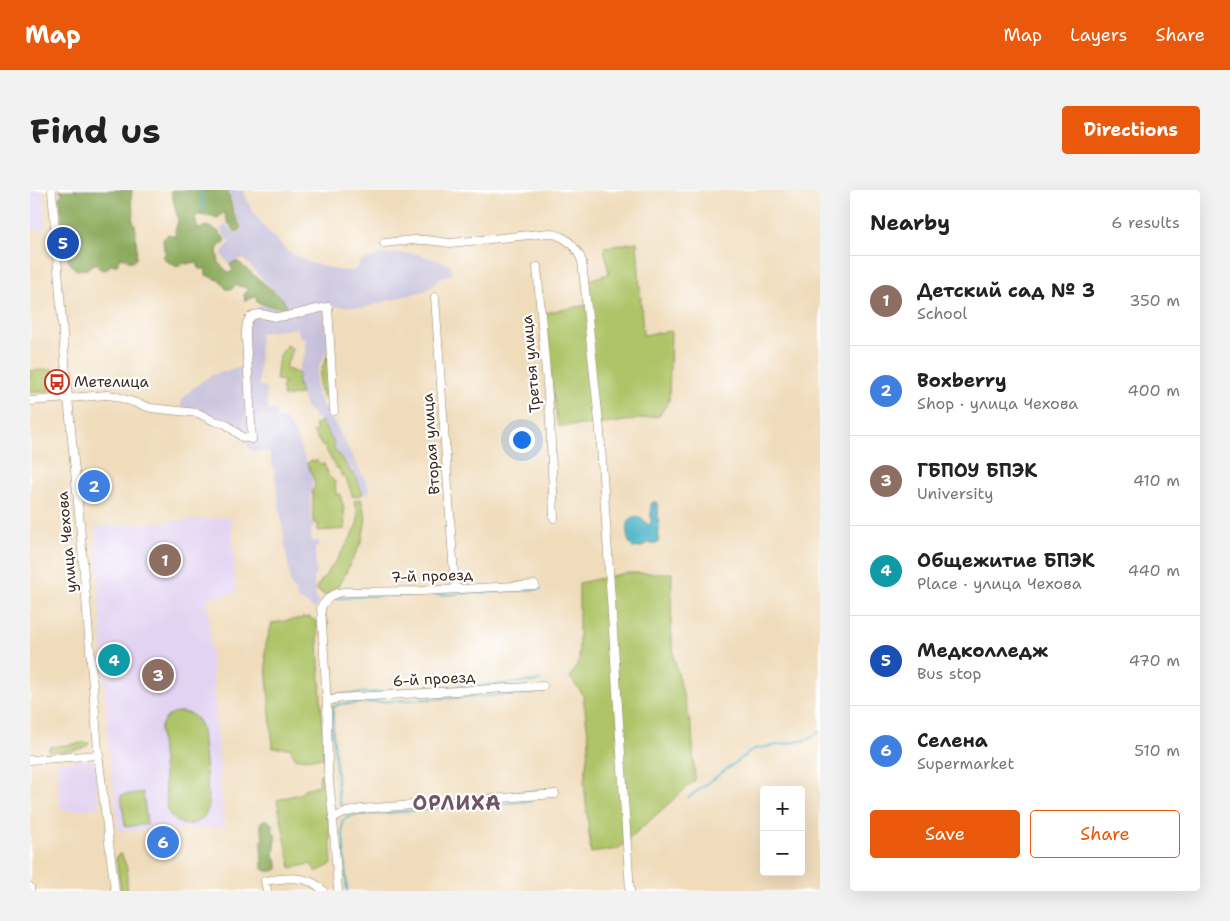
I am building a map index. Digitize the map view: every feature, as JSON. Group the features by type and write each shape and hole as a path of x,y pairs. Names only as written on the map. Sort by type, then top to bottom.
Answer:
{"street":[{"name":"улица Чехова","path":"52,190 99,755 115,891"},
{"path":"384,243 426,240 450,243 550,233 566,239 579,254 582,262 600,431 630,891"},
{"name":"Третья улица","path":"537,267 550,418 554,518"},
{"name":"Вторая улица","path":"435,298 455,590"},
{"path":"30,402 107,394 151,408 198,413 214,421 226,424 242,438 252,439 246,338 246,325 249,318 253,314 276,317 328,307 334,411"},
{"name":"7-й проезд","path":"327,702 321,607 330,595 337,592 455,590 536,585"},
{"name":"6-й проезд","path":"327,702 338,698 543,686"},
{"path":"327,702 328,771 338,891"},
{"path":"30,760 99,755"},
{"path":"333,818 361,809 555,794"},
{"path":"268,891 265,881 291,878 305,879 320,887 323,891"}],"shaded area":[{"path":"30,190 43,190 45,228 30,229"},
{"path":"228,190 243,190 252,211 268,231 288,252 308,262 337,270 352,271 356,269 361,261 382,254 413,253 450,264 453,274 442,277 427,290 362,308 324,306 329,346 319,367 315,383 318,396 339,431 370,492 363,494 354,473 351,474 333,446 335,444 319,418 315,419 312,411 309,412 306,408 297,381 299,374 297,373 307,349 305,349 306,337 300,338 297,328 260,333 259,386 266,387 268,410 276,410 277,419 282,417 295,433 313,479 310,491 311,522 313,522 314,527 311,528 312,541 319,541 319,547 315,548 316,574 314,576 314,588 318,604 315,609 297,598 296,592 291,586 274,470 269,452 251,451 238,431 181,407 182,400 192,389 209,376 244,366 244,324 247,315 262,305 279,309 289,307 282,297 244,259 236,260 229,264 221,254 230,242 220,228 226,225 237,234 243,229 236,216"},
{"path":"231,517 236,594 207,597 224,827 119,831 108,743 95,527"},
{"path":"94,759 99,808 61,811 57,762"}],"green space":[{"path":"59,190 132,190 131,200 134,213 132,219 136,232 136,259 128,261 126,258 119,258 117,265 111,265 106,270 100,269 96,264 93,264 86,270 77,270 73,267 65,249 61,217 63,214 60,210 61,202 58,198 63,193"},
{"path":"171,190 227,190 234,214 241,228 239,231 236,232 228,223 224,212 218,218 195,216 197,227 200,229 205,226 209,227 222,235 226,242 220,245 217,250 219,263 229,273 233,271 230,264 238,262 282,298 288,307 268,306 257,302 256,296 245,301 244,295 249,289 236,285 232,289 226,289 221,281 206,275 206,269 199,269 197,262 183,263 177,267 165,260 163,256 166,253 163,239 168,234 176,237 175,231 178,221"},
{"path":"637,242 643,335 671,331 669,401 659,416 605,424 558,426 550,373 545,313 587,305 584,281 609,274 604,247"},
{"path":"287,345 293,349 285,368 299,374 297,381 301,394 284,397 282,388 284,381 276,380 279,357"},
{"path":"329,354 330,396 325,398 321,394 319,383 321,370"},
{"path":"53,369 55,390 30,393 30,371"},
{"path":"321,421 335,445 333,447 351,474 354,473 363,494 353,497 345,476 342,477 339,469 336,468 324,446 322,446 313,432 317,430 314,425"},
{"path":"312,460 314,462 317,460 324,464 328,475 335,482 336,495 340,494 344,509 345,529 318,531 318,523 313,521 312,490 314,490 315,482 307,463"},
{"path":"361,499 366,518 362,541 336,589 326,596 315,589 348,543 357,524 358,517 354,501"},
{"path":"626,573 672,573 671,626 674,658 692,730 695,780 618,849 591,853 584,783 589,741 583,695 570,677 579,661 579,583"},
{"path":"309,617 317,622 324,758 296,759 290,748 273,748 265,653 272,623"},
{"path":"177,712 194,716 199,722 202,731 209,806 201,820 188,824 181,824 175,820 170,815 167,807 160,730 166,718"},
{"path":"82,743 89,744 70,751 48,751 51,747"},
{"path":"320,774 326,774 332,864 316,872 311,864 291,868 277,800 302,793 304,789 319,785"},
{"path":"143,792 147,824 125,827 121,795"},
{"path":"263,820 268,820 272,824 276,837 274,856 278,869 273,871 266,871 262,868 261,844 263,837 260,824"},
{"path":"119,854 122,855 127,868 128,891 121,891 116,859"}],"water":[{"path":"656,502 658,505 658,543 647,543 642,547 633,548 627,533 629,521 633,517 638,516 649,526 651,522 651,504"}],"waterway":[{"path":"201,190 204,211"},
{"path":"436,595 541,589"},
{"path":"333,599 409,595"},
{"path":"330,695 540,681"},
{"path":"360,806 342,807 339,801 333,732 333,708 337,705 536,693"},
{"path":"689,797 754,749 807,740 820,732"},
{"path":"489,795 554,789"},
{"path":"347,891 342,821 349,817 360,814 531,801"}],"place":[{"name":"Медколледж","path":"63,243"},
{"name":"Метелица","path":"57,382"},
{"name":"Boxberry","path":"94,486"},
{"name":"Детский сад № 3","path":"165,560"},
{"name":"Общежитие БПЭК","path":"114,660"},
{"name":"ГБПОУ БПЭК","path":"158,675"},
{"name":"Селена","path":"163,842"}],"district":[{"name":"ОРЛИХА","path":"457,803"}]}
